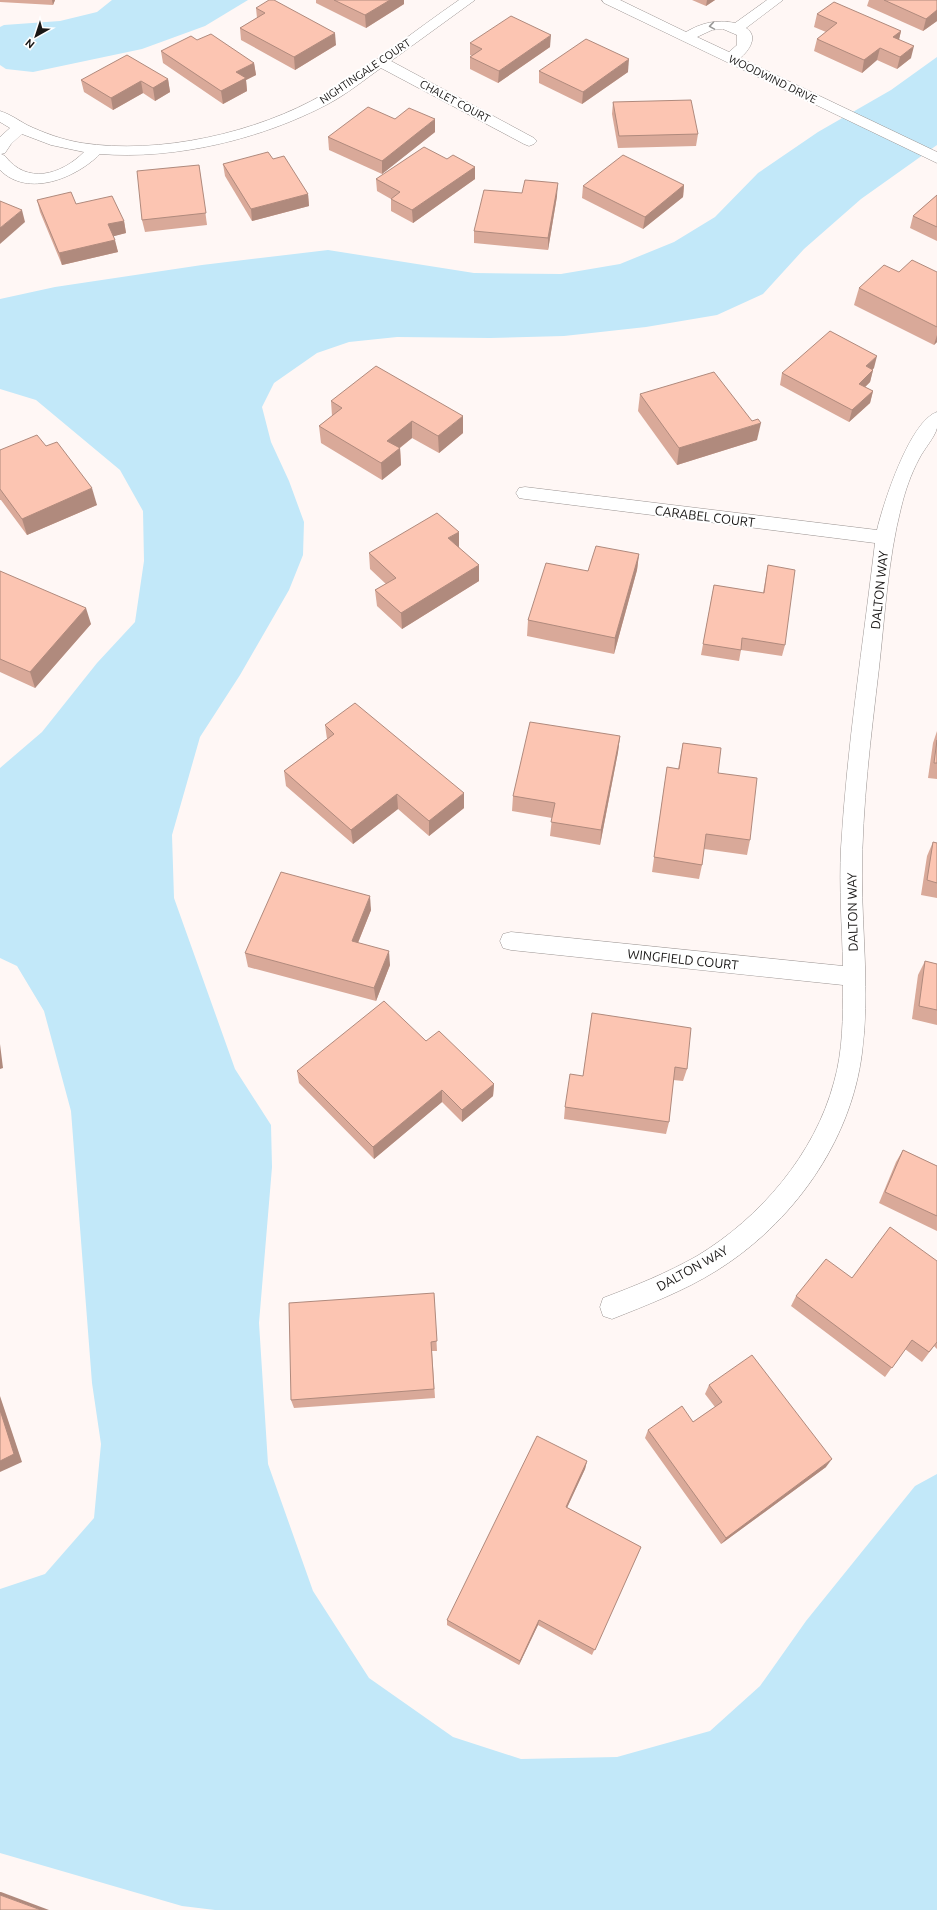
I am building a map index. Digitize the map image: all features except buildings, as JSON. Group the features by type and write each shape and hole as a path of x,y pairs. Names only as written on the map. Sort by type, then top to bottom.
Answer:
{"street":[{"name":"NIGHTINGALE COURT","path":"0,116 19,128 38,136 59,143 95,150 164,148 247,131 291,116 316,104 381,62 468,0"},
{"name":"WOODWIND DRIVE","path":"609,0 934,157"},
{"path":"737,28 776,0"},
{"path":"687,37 704,27 713,25 729,25 737,28 744,33 745,43 743,48 730,58"},
{"name":"CHALET COURT","path":"381,62 529,141"},
{"path":"0,150 4,142 19,128"},
{"path":"0,159 10,172 21,177 50,177 65,173 78,166 95,150"},
{"name":"DALTON WAY","path":"612,1307 653,1290 692,1271 734,1245 773,1208 805,1170 830,1131 845,1088 852,1047 854,977 851,899 852,849 856,794 884,538 889,514 906,466 916,445 937,418"},
{"name":"CARABEL COURT","path":"525,493 884,538"},
{"name":"WINGFIELD COURT","path":"511,941 854,977"}],"water":[{"path":"112,0 248,0 205,26 142,49 33,72 6,69 0,65 0,27 4,25 60,21 97,12"},
{"path":"937,57 937,145 861,199 804,249 763,294 717,315 646,327 564,336 490,338 397,337 349,342 317,353 274,383 262,407 271,442 289,481 304,522 303,555 289,590 240,675 200,737 172,835 174,898 235,1069 271,1125 272,1167 259,1323 268,1464 313,1591 369,1678 453,1737 521,1759 617,1757 710,1731 760,1686 806,1621 915,1486 937,1474 937,1910 215,1910 182,1906 0,1853 0,1589 45,1574 94,1518 101,1444 92,1383 71,1111 44,1011 17,966 0,958 0,768 42,732 97,663 135,622 144,561 143,511 120,470 36,400 0,389 0,299 55,287 202,265 328,250 474,273 561,274 620,264 674,242 715,217 758,173 818,132 891,90"}]}
